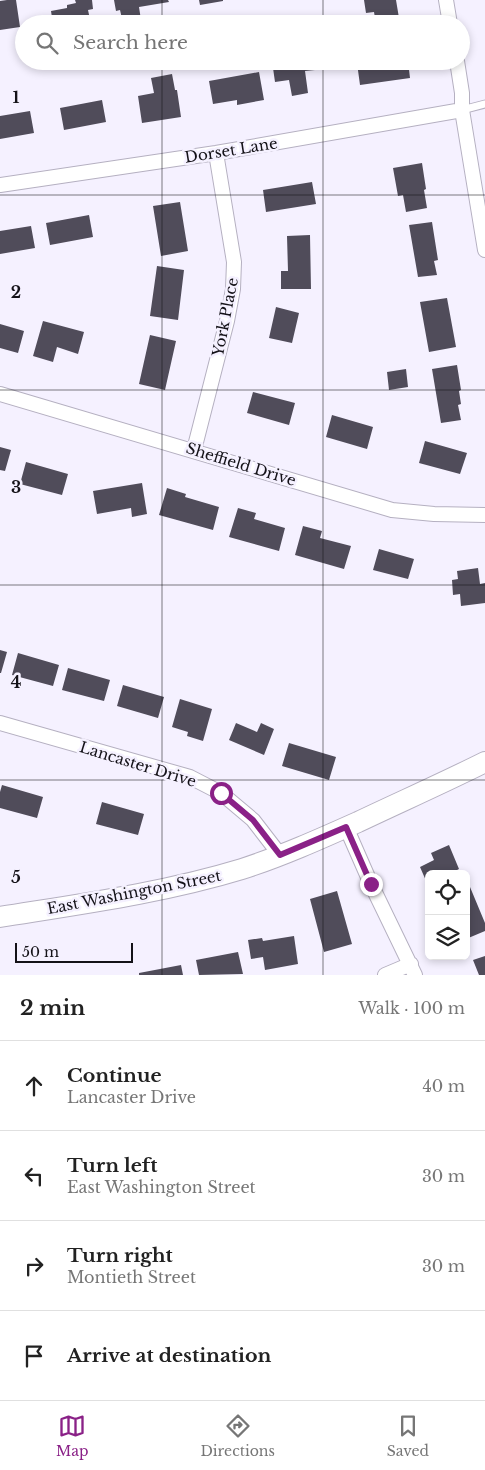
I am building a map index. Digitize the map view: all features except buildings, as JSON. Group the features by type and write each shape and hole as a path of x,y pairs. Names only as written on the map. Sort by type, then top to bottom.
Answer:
{"street":[{"path":"446,0 448,15"},
{"path":"458,70 462,93 462,110 484,234 485,250"},
{"name":"Dorset Lane","path":"0,185 216,153 462,110"},
{"name":"York Place","path":"194,450 227,321 233,289 234,262 216,153"},
{"name":"Sheffield Drive","path":"0,394 392,510 434,514 485,515"},
{"name":"Lancaster Drive","path":"0,723 190,777 221,793 253,820 280,855"},
{"name":"East Washington Street","path":"0,917 103,901 198,881 242,869 346,827 446,782 485,762"},
{"path":"346,827 371,884 413,970 385,975"}],"lane":[{"path":"462,110 485,104"}],"route":[{"path":"221,793 253,820 280,855 346,827 371,884"}]}
